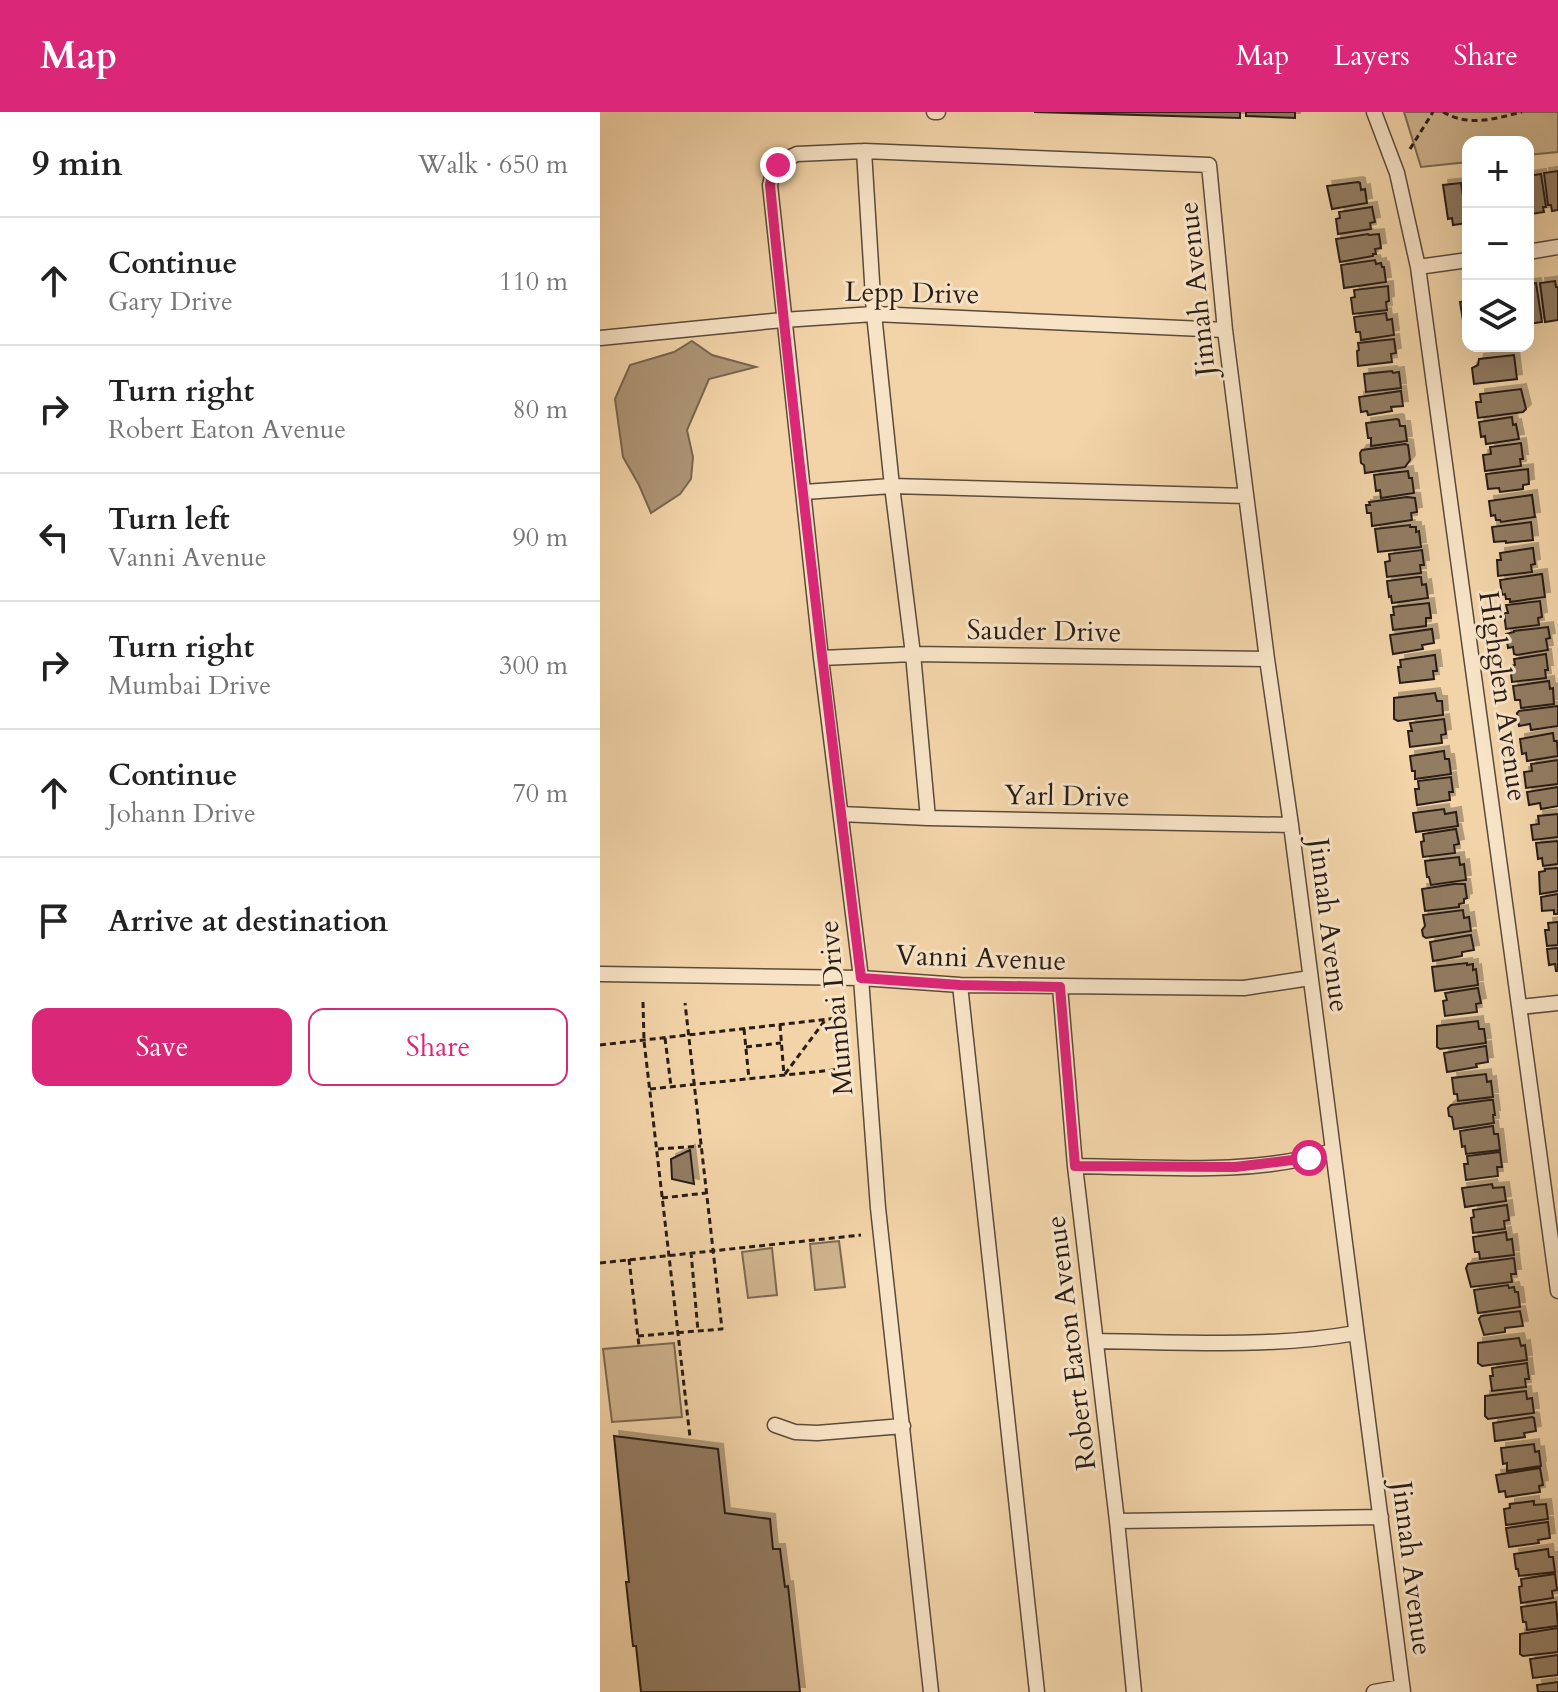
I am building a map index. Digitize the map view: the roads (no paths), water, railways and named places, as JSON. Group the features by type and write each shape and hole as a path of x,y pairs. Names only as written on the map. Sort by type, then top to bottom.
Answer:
{"street":[{"name":"Highglen Avenue","path":"1374,112 1397,173 1418,267 1558,1291"},
{"path":"864,151 874,314 913,654 928,818"},
{"name":"Jinnah Avenue","path":"864,151 1209,165 1225,330 1246,496 1403,1689"},
{"name":"Mumbai Drive","path":"864,151 797,154 782,161 773,172 770,185 821,658 861,978 878,1208 931,1692"},
{"path":"1534,251 1558,247"},
{"path":"1418,267 1462,261"},
{"name":"Lepp Drive","path":"600,338 874,314 1225,330"},
{"path":"804,492 892,486 1246,496"},
{"name":"Sauder Drive","path":"821,658 913,654 1267,659"},
{"name":"Yarl Drive","path":"841,814 1291,825"},
{"name":"Vanni Avenue","path":"600,974 861,978 960,985 1060,987 1244,988 1310,978"},
{"path":"960,985 1037,1692"},
{"name":"Robert Eaton Avenue","path":"1060,987 1075,1166 1134,1692"},
{"path":"1520,1007 1558,1003"},
{"path":"1075,1166 1235,1167 1309,1158 1332,1151"},
{"path":"1096,1341 1243,1342 1324,1339 1356,1333"},
{"path":"775,1425 795,1432 815,1433 903,1426"},
{"path":"1117,1521 1381,1517"},
{"path":"1374,1692 1403,1689"}]}
